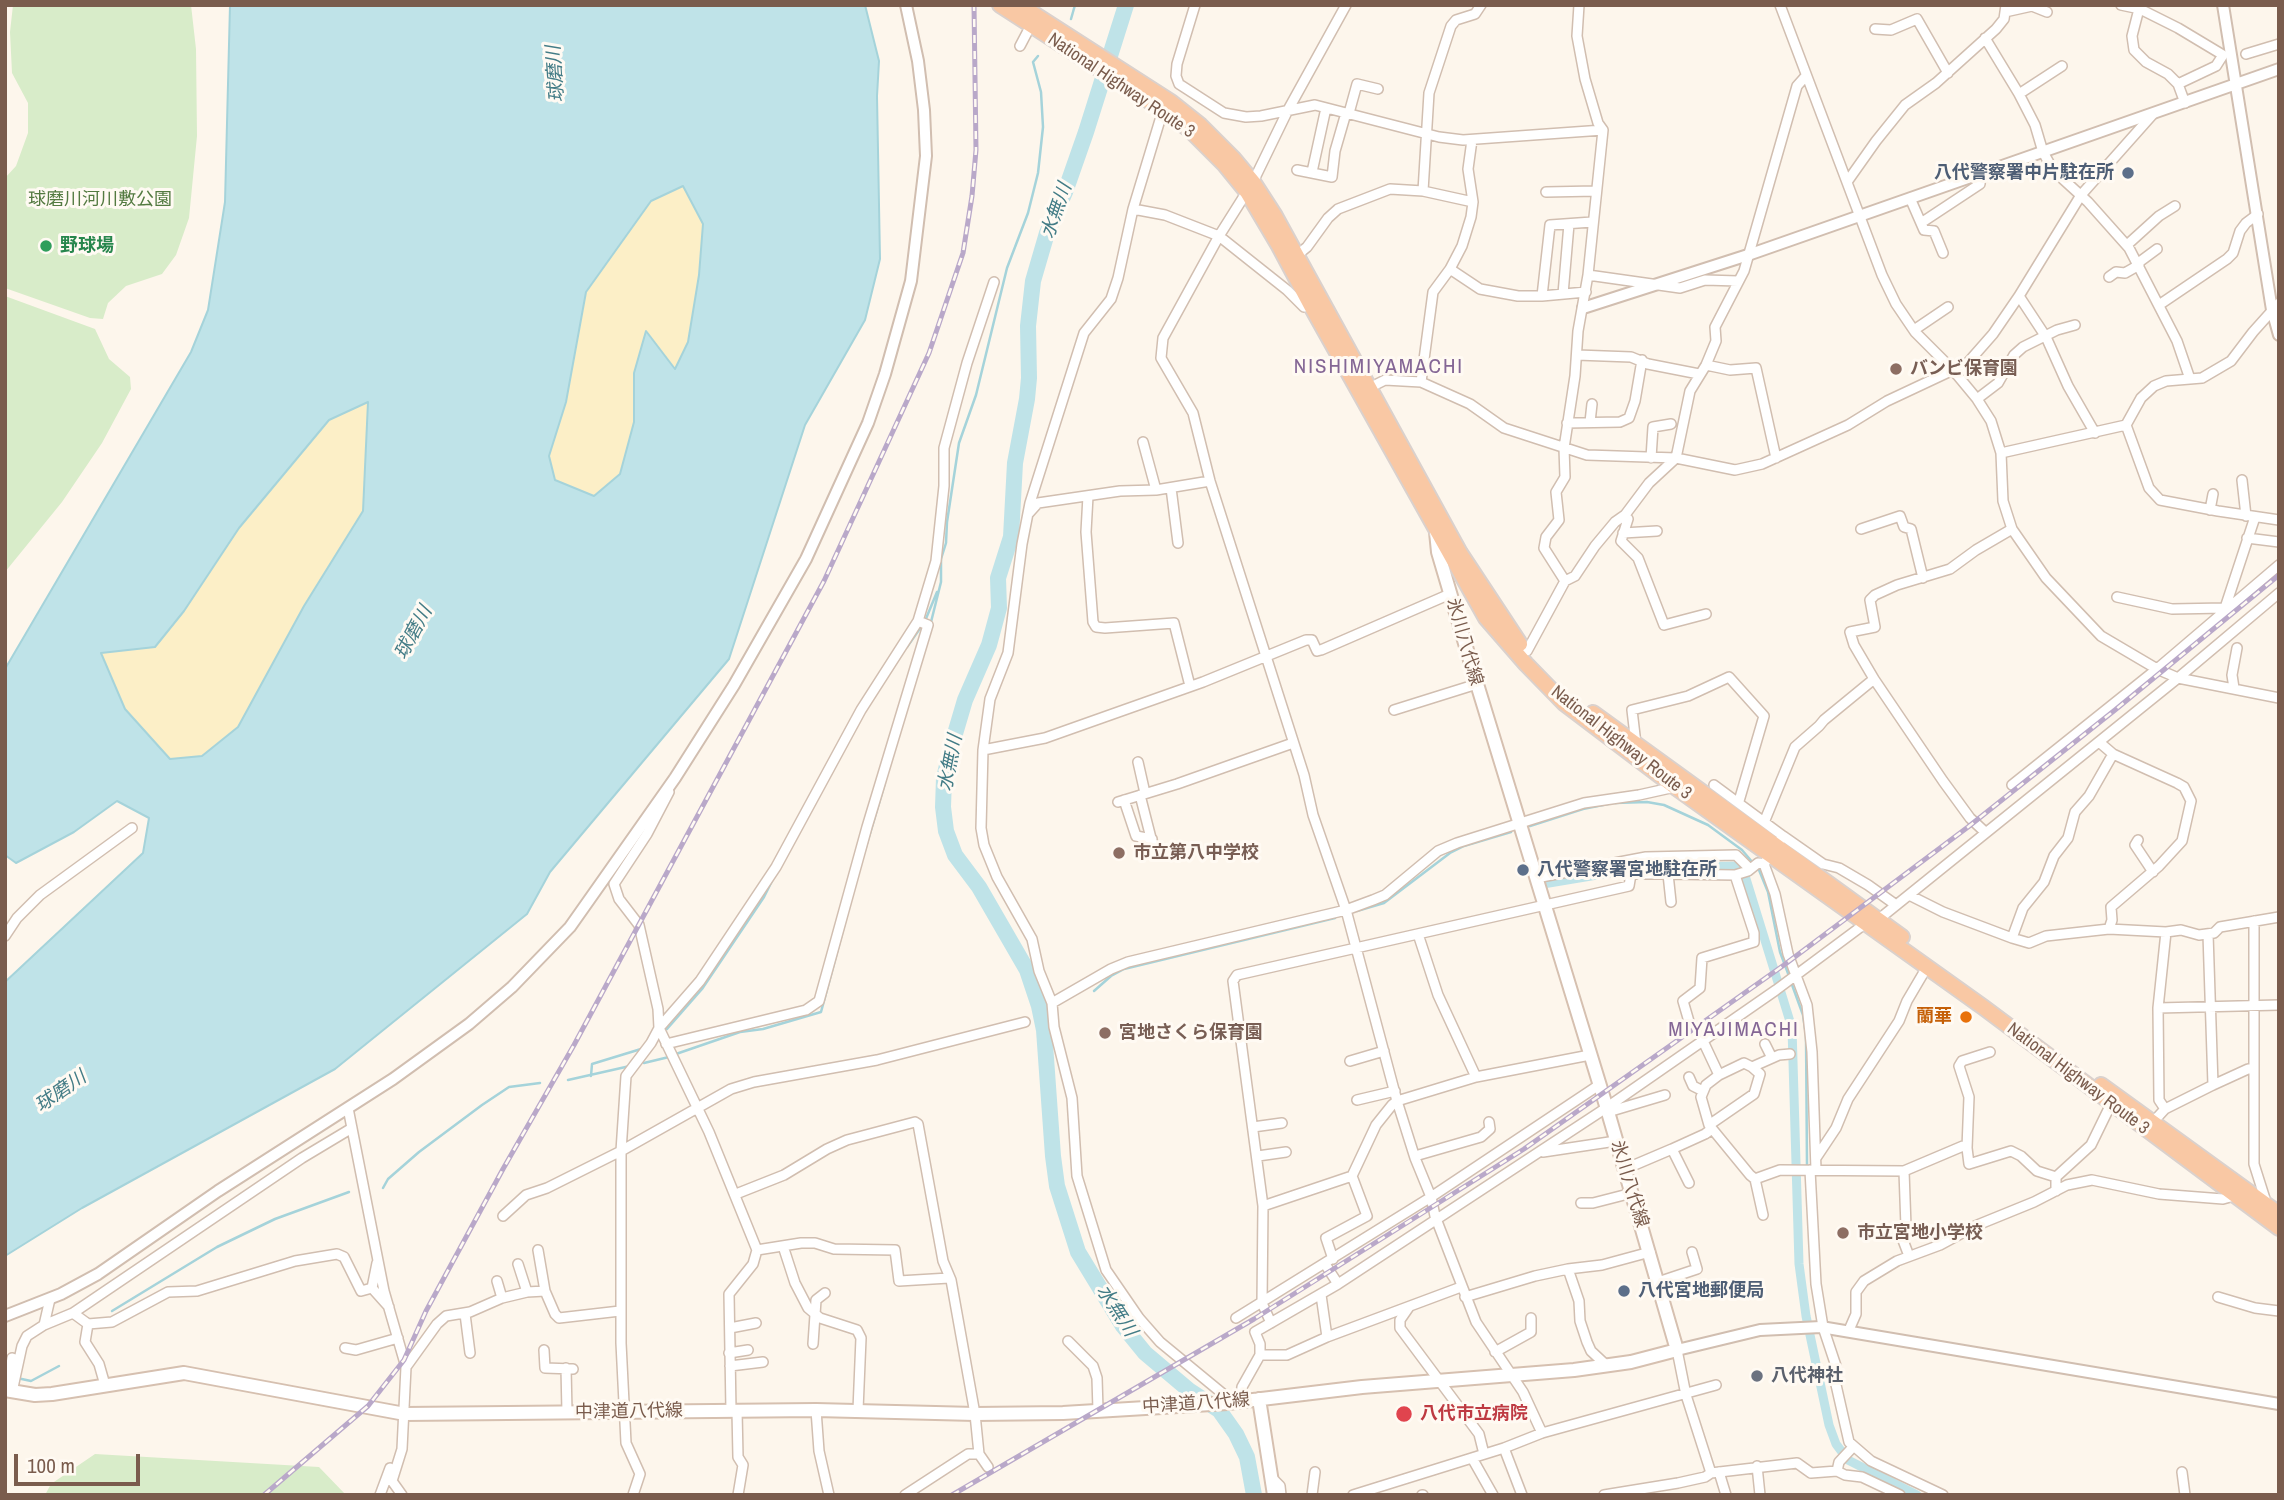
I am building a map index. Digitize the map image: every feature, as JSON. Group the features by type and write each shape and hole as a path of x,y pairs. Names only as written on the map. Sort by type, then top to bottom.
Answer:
{"highway":[{"name":"National Highway Route 3","path":"1000,5 1088,56"},
{"name":"National Highway Route 3","path":"1020,5 1088,56 1161,104 1200,125 1233,158 1311,306 1365,390"},
{"name":"National Highway Route 3","path":"1250,187 1275,216 1365,390 1441,528 1451,560 1486,618 1564,703 1675,787 1758,862 1872,921 2273,1210"},
{"name":"National Highway Route 3","path":"1451,560 1550,677 1577,701 1636,744 1758,862"},
{"name":"National Highway Route 3","path":"1872,921 1927,967 2279,1228"}],"main road":[{"name":"氷川八代線","path":"1451,560 1450,594 1650,1252 1677,1350"},
{"path":"1274,1495 1258,1409 1259,1399 1441,1380 1574,1370 1606,1366 1677,1350"},
{"name":"中津道八代線","path":"7,1392 52,1394 184,1373 349,1402 405,1415 816,1410 975,1414 1234,1403 1259,1399"}],"street":[{"path":"5,1316 99,1274 218,1191 348,1108 469,1024 538,961 570,927 675,778 734,685 806,559 868,423 885,374 911,281 926,156 918,61 906,5"},
{"path":"1195,5 1177,64 1178,84 1224,113 1246,117 1261,116 1315,105 1439,137 1472,140 1603,130"},
{"path":"1346,5 1288,110 1250,187 1219,236 1163,338 1161,358 1193,413 1210,481 1293,743 1313,815 1346,910 1397,1101 1431,1196 1437,1221 1476,1322 1523,1392 1542,1433"},
{"path":"1423,191 1429,93 1447,34 1456,20 1475,14 1481,5"},
{"path":"1565,582 1544,548 1546,537 1559,520 1556,492 1565,477 1564,448 1586,292 1603,130 1598,123 1585,79 1577,36 1578,5"},
{"path":"1780,5 1805,77 1886,285 1914,330 1955,372 1991,421 2001,453 2004,501 2011,529 2046,578 2101,636 2157,669 2178,678 2234,682 2279,698"},
{"path":"2121,5 2140,7 2223,55 2216,66 2178,84"},
{"path":"2223,5 2279,335"},
{"path":"1847,182 1905,105 1948,73 1985,38 2004,19 2006,8 2032,6 2047,12"},
{"path":"2140,7 2132,36 2134,50 2146,62 2168,74 2178,84 2185,103"},
{"path":"1875,29 1891,30 1917,19 1948,73"},
{"path":"1020,46 1031,25"},
{"path":"1985,38 2035,125 2043,152 2053,170 2081,195 2127,245 2139,264 2177,341 2190,379"},
{"path":"2246,54 2279,44"},
{"path":"2019,94 2062,66"},
{"path":"1583,308 1748,255 2279,69"},
{"path":"1527,651 1565,582 1575,576 1607,531 1625,515 1648,483 1676,458 1689,391 1706,365 1716,341 1715,327 1744,271 1797,86 1805,77"},
{"path":"1297,170 1332,177 1335,151 1357,84 1378,89"},
{"path":"1161,104 1118,278 1111,299 1084,334 1068,376 1027,514 1008,653 990,699 983,750 981,828 984,845 997,877 1032,939 1039,971 1052,1003 1054,1027 1072,1098 1077,1176 1106,1270 1139,1318 1160,1342 1234,1403 1260,1355 1260,1345 1255,1332 1321,1295 1607,1110 1896,905 2178,678 2279,593"},
{"path":"1312,172 1326,108"},
{"path":"1365,390 1385,380 1421,382 1470,404 1504,428 1587,455 1676,458 1735,470 1762,464 1848,425 1887,401 1955,372 1993,334 2081,195 2153,114"},
{"path":"1421,382 1433,292 1450,269 1462,246 1473,202 1468,169 1472,140"},
{"path":"1921,223 1980,184 1981,174"},
{"path":"1296,256 1307,247 1338,209 1390,189 1423,191 1473,202"},
{"path":"1546,191 1597,191"},
{"path":"1910,198 1924,230 1934,232 1943,253"},
{"path":"2127,245 2159,216 2175,206"},
{"path":"1133,209 1165,215 1219,236 1287,290 1304,307 1311,306"},
{"path":"2159,304 2227,259 2233,253 2236,239 2246,223 2258,214"},
{"path":"1542,296 1550,225 1592,222"},
{"path":"1563,294 1569,224"},
{"path":"2109,276 2116,272 2125,273 2157,249"},
{"path":"1450,269 1480,289 1518,296 1586,292"},
{"path":"1588,275 1680,288 1704,280 1738,281"},
{"path":"633,1495 640,1474 626,1443 620,1311 621,1151 626,1076 652,1043 659,1028 695,989 776,867 861,710 918,621 936,561 944,486 944,448 967,363 994,282"},
{"path":"2019,296 2046,337 2068,386 2095,433"},
{"path":"1914,330 1948,307"},
{"path":"2001,453 2126,425 2141,398 2154,386 2166,381 2202,377 2231,361 2276,307"},
{"path":"1977,399 1997,383 2014,355 2023,347 2075,325"},
{"path":"1577,355 1631,357 1648,364 1699,373"},
{"path":"1567,423 1620,422 1629,418 1635,401 1642,360"},
{"path":"1706,365 1730,370 1756,368 1776,458"},
{"path":"1590,422 1592,404"},
{"path":"1651,458 1653,427 1671,424"},
{"path":"2126,425 2149,488 2160,500 2279,520"},
{"path":"1143,442 1156,490"},
{"path":"2117,597 2172,609 2225,608 2247,538 2251,516 2242,480"},
{"path":"1027,514 1038,503 1210,481"},
{"path":"1171,488 1178,543"},
{"path":"2210,510 2213,494"},
{"path":"1088,496 1086,532 1093,622 1096,627 1174,623 1190,686"},
{"path":"1625,515 1628,519 1621,541 1637,558 1664,625 1706,614"},
{"path":"1860,529 1900,516 1903,527 1911,529 1923,578"},
{"path":"1985,832 1970,818 1943,781 1874,679 1854,645 1850,632 1875,626 1870,600 1875,595 1897,585 1950,569 2011,529"},
{"path":"1623,533 1657,531"},
{"path":"2247,538 2279,542"},
{"path":"2012,785 2157,669 2279,565"},
{"path":"983,750 1045,738 1307,640 1312,640 1317,651 1321,650 1450,594"},
{"path":"666,1044 806,1010 819,1001 867,827 928,625 918,621"},
{"path":"2234,682 2237,648"},
{"path":"1636,744 1632,710 1688,696 1729,677 1764,716 1739,801"},
{"path":"1689,1025 1683,1001 1700,988 1702,958 1754,942 1758,862 1765,820 1795,747 1874,679"},
{"path":"1394,710 1477,684"},
{"path":"2099,741 2113,754 2184,787 2191,800 2182,841 2153,872 2112,907 2109,929"},
{"path":"1138,762 1143,794 1155,843 1136,836 1121,801 1143,794 1293,743"},
{"path":"2012,938 2023,908 2044,882 2054,856 2068,838 2075,812 2089,796 2113,754"},
{"path":"675,778 652,825 614,884 619,900 639,925 658,1009 659,1028 695,1107 703,1118 757,1250 753,1264 729,1294 730,1366 738,1457 743,1465 738,1495"},
{"path":"1714,785 1765,820"},
{"path":"1052,1003 1128,962 1346,910 1385,895 1438,851 1457,843 1584,803 1675,787"},
{"path":"5,936 17,918 40,895 132,828"},
{"path":"2138,839 2135,845 2153,872"},
{"path":"1536,878 1646,857 1737,855 1758,862 1775,894 1788,954 1787,982 1807,1005 1811,1026 1816,1284 1822,1327 1836,1366 1834,1376 1845,1430 1853,1447 1871,1461 1943,1495"},
{"path":"1271,1323 1262,1303 1263,1206 1233,981 1237,975 1629,886 1630,874 1668,874 1758,862 1824,864 1839,868 1896,905"},
{"path":"1668,874 1671,902"},
{"path":"1909,895 1943,912 2029,943 2046,936 2109,929 2166,932 2181,930 2199,935 2214,933 2220,927 2279,917"},
{"path":"2254,922 2254,1164 2273,1210"},
{"path":"2165,1109 2159,1100 2158,1008 2166,932"},
{"path":"1418,934 1438,995 1476,1077"},
{"path":"2208,934 2213,1085"},
{"path":"1815,1159 1836,1128 1848,1099 1899,1021 1906,1001 1927,967"},
{"path":"2158,1008 2279,1005"},
{"path":"503,1216 526,1195 547,1188 621,1151 731,1088 877,1060 1025,1022"},
{"path":"1703,1041 1719,1075"},
{"path":"1765,1044 1772,1058"},
{"path":"1350,1061 1384,1051"},
{"path":"1990,1052 1962,1061 1959,1066 1969,1097 1969,1164 2011,1151 2021,1156 2037,1171 2056,1177"},
{"path":"1752,1067 1790,1054"},
{"path":"1338,1284 1329,1262 1326,1238 1367,1216 1352,1176 1376,1125 1397,1101 1476,1077 1590,1055"},
{"path":"1625,1169 1705,1134 1710,1127 1754,1094 1760,1074 1744,1063 1719,1075 1706,1086 1701,1097 1710,1127 1755,1179 1763,1215"},
{"path":"2152,1122 2165,1109 2248,1069 2254,1069"},
{"path":"1689,1077 1693,1086 1703,1091"},
{"path":"1236,1318 1329,1262 1599,1085"},
{"path":"1357,1100 1395,1091"},
{"path":"1607,1110 1665,1095"},
{"path":"2056,1191 2056,1177 2091,1145 2111,1104"},
{"path":"348,1108 389,1307 406,1367 402,1449 392,1481 402,1495"},
{"path":"736,1194 784,1175 847,1140 915,1122 918,1124 975,1414 979,1454 988,1467"},
{"path":"1415,1156 1481,1138 1490,1129 1489,1122"},
{"path":"1253,1127 1282,1123"},
{"path":"7,1392 12,1358 19,1360 27,1336 44,1325 73,1313 302,1158 352,1128"},
{"path":"1541,1152 1616,1140"},
{"path":"1755,1179 1780,1170 1904,1171 1963,1146 1967,1148"},
{"path":"1672,1149 1689,1183"},
{"path":"1258,1156 1286,1152"},
{"path":"1904,1171 1906,1227 1901,1235 1909,1256"},
{"path":"1263,1206 1352,1176"},
{"path":"1849,1330 1856,1314 1856,1292 1864,1281 1897,1261 1940,1245 1975,1226 2067,1185 2092,1180 2159,1194 2223,1199 2234,1196"},
{"path":"1581,1203 1593,1203 1632,1193"},
{"path":"757,1250 802,1243 815,1243 834,1249 895,1250 899,1281 949,1278"},
{"path":"783,1246 795,1283 808,1308 820,1318 857,1330 861,1338 858,1410"},
{"path":"538,1250 545,1291 559,1318 620,1311"},
{"path":"1465,1297 1535,1276 1602,1265 1650,1252"},
{"path":"1658,1282 1697,1269 1692,1252"},
{"path":"73,1313 88,1324 112,1322 124,1318 168,1292 197,1291 295,1261 337,1254 344,1257 361,1291 372,1288"},
{"path":"372,1288 379,1258"},
{"path":"519,1264 527,1292"},
{"path":"1568,1269 1579,1301 1580,1321 1587,1342 1591,1351 1606,1366"},
{"path":"497,1280 502,1298"},
{"path":"1260,1355 1287,1354 1461,1287"},
{"path":"372,1288 389,1307"},
{"path":"406,1367 437,1324 446,1316 465,1314 502,1298 545,1291"},
{"path":"813,1344 816,1300 825,1293"},
{"path":"1321,1295 1327,1337"},
{"path":"2218,1297 2255,1308 2279,1311"},
{"path":"44,1325 50,1298"},
{"path":"1410,1306 1399,1320 1400,1328 1479,1434 1484,1454"},
{"path":"465,1314 470,1353"},
{"path":"1495,1352 1531,1332 1531,1318"},
{"path":"730,1328 756,1323"},
{"path":"88,1324 85,1342 99,1364 105,1385"},
{"path":"1726,1495 1686,1395 1677,1350 1760,1330 1822,1327 1849,1330 2279,1404"},
{"path":"345,1348 356,1350 398,1338"},
{"path":"1068,1340 1093,1366 1097,1378 1098,1410"},
{"path":"544,1350 545,1371 569,1369 567,1412"},
{"path":"729,1353 748,1350"},
{"path":"730,1366 764,1362"},
{"path":"1353,1495 1389,1490 1542,1433 1716,1385"},
{"path":"816,1410 819,1451 830,1495"},
{"path":"1606,1494 1641,1492 1705,1477 1715,1472 1757,1466 1797,1463 1811,1473 1838,1466 1853,1447"},
{"path":"1504,1448 1522,1495"},
{"path":"380,1495 393,1461 402,1449"},
{"path":"905,1495 968,1454 979,1454"},
{"path":"1472,1458 1493,1495"},
{"path":"1757,1466 1760,1495"},
{"path":"1838,1466 1845,1475 1862,1477 1900,1495"},
{"path":"1312,1495 1315,1472"},
{"path":"2182,1472 2185,1495"},
{"path":"1272,1478 1280,1486 1281,1495"}],"green space":[{"name":"球磨川河川敷公園","path":"13,5 191,5 196,49 197,136 189,218 176,255 162,274 126,286 108,303 103,319 90,318 5,288 5,178 16,166 28,133 28,103 12,73 10,32"},
{"path":"5,296 95,329 109,359 130,377 131,389 102,443 62,502 5,572"},
{"path":"95,1454 319,1467 346,1495 45,1495 51,1484"}],"sand":[{"path":"683,185 703,224 699,275 688,342 676,369 646,332 634,373 634,422 620,474 594,496 555,480 549,456 566,402 586,292 651,201"},
{"path":"369,402 363,511 304,606 238,727 202,756 170,759 125,709 101,653 155,647 184,611 239,528 329,420"}],"water":[{"name":"球磨川","path":"230,5 865,5 879,61 877,96 880,259 865,320 805,425 729,659 550,872 527,914 335,1069 82,1208 5,1256 5,982 143,853 149,818 117,801 74,832 16,863 5,855 5,669 191,352 208,310 225,202","holes":["683,186 703,224 699,275 688,342 675,369 646,331 634,373 634,422 620,474 594,496 555,480 549,456 566,402 586,292 651,201","368,402 363,511 304,606 238,727 202,756 170,759 125,709 101,653 155,647 184,611 239,528 329,420"]}],"waterway":[{"path":"1071,19 1075,5"},
{"name":"水無川","path":"1126,5 1086,132 1047,233 1033,281 1028,326 1027,399 1015,463 1011,537 998,578 999,608 989,645 965,700 952,744 944,778 943,807 946,831 955,855 979,887 1027,970 1039,1006 1044,1030 1057,1186 1078,1252 1123,1326 1145,1353 1190,1391 1219,1410 1236,1434 1247,1457 1254,1495"},
{"path":"931,622 941,582 941,559 946,543 959,443 976,395 1007,268 1028,213 1038,173 1043,127 1041,92 1033,62 1038,56"},
{"path":"925,621 937,592"},
{"path":"907,647 921,627"},
{"path":"863,857 885,783"},
{"path":"1615,803 1647,802 1664,805 1708,825 1742,850 1759,870 1768,892 1780,952 1789,976"},
{"path":"1530,826 1608,804"},
{"path":"1357,911 1384,903 1450,853 1511,832"},
{"path":"1543,884 1639,868 1737,866 1743,869 1792,1028 1799,1264 1806,1316 1829,1425 1836,1444 1848,1460 1917,1495"},
{"path":"667,1029 702,989 764,897 774,877"},
{"path":"676,1054 740,1032 763,1029 821,1012 850,904"},
{"path":"1094,991 1124,969 1335,918"},
{"path":"1791,982 1803,1015 1806,1035 1807,1166"},
{"name":"水無川","path":"1039,1006 1044,1004"},
{"path":"591,1076 592,1064 641,1049"},
{"path":"644,1063 669,1057"},
{"path":"568,1080 630,1066"},
{"path":"383,1188 388,1179 419,1152 482,1105 509,1087 540,1083"},
{"path":"112,1311 217,1247 275,1219 349,1192"},
{"path":"17,1378 31,1381 59,1366"}],"railway":[{"path":"264,1495 368,1406 404,1360 426,1311 574,1045 824,581 929,353 963,253 976,150 974,5"},
{"path":"952,1495 1254,1319 1524,1149 1784,965 1968,827 2279,575"}],"place":[{"name":"八代警察署中片駐在所","path":"2128,173"},
{"name":"野球場","path":"46,246"},
{"name":"バンビ保育園","path":"1896,369"},
{"name":"市立第八中学校","path":"1119,853"},
{"name":"八代警察署宮地駐在所","path":"1523,870"},
{"name":"蘭華","path":"1966,1017"},
{"name":"宮地さくら保育園","path":"1105,1033"},
{"name":"市立宮地小学校","path":"1843,1233"},
{"name":"八代宮地郵便局","path":"1624,1291"},
{"name":"八代神社","path":"1757,1376"},
{"name":"八代市立病院","path":"1404,1414"}],"district":[{"name":"NISHIMIYAMACHI","path":"1379,367"},
{"name":"MIYAJIMACHI","path":"1734,1030"}]}
